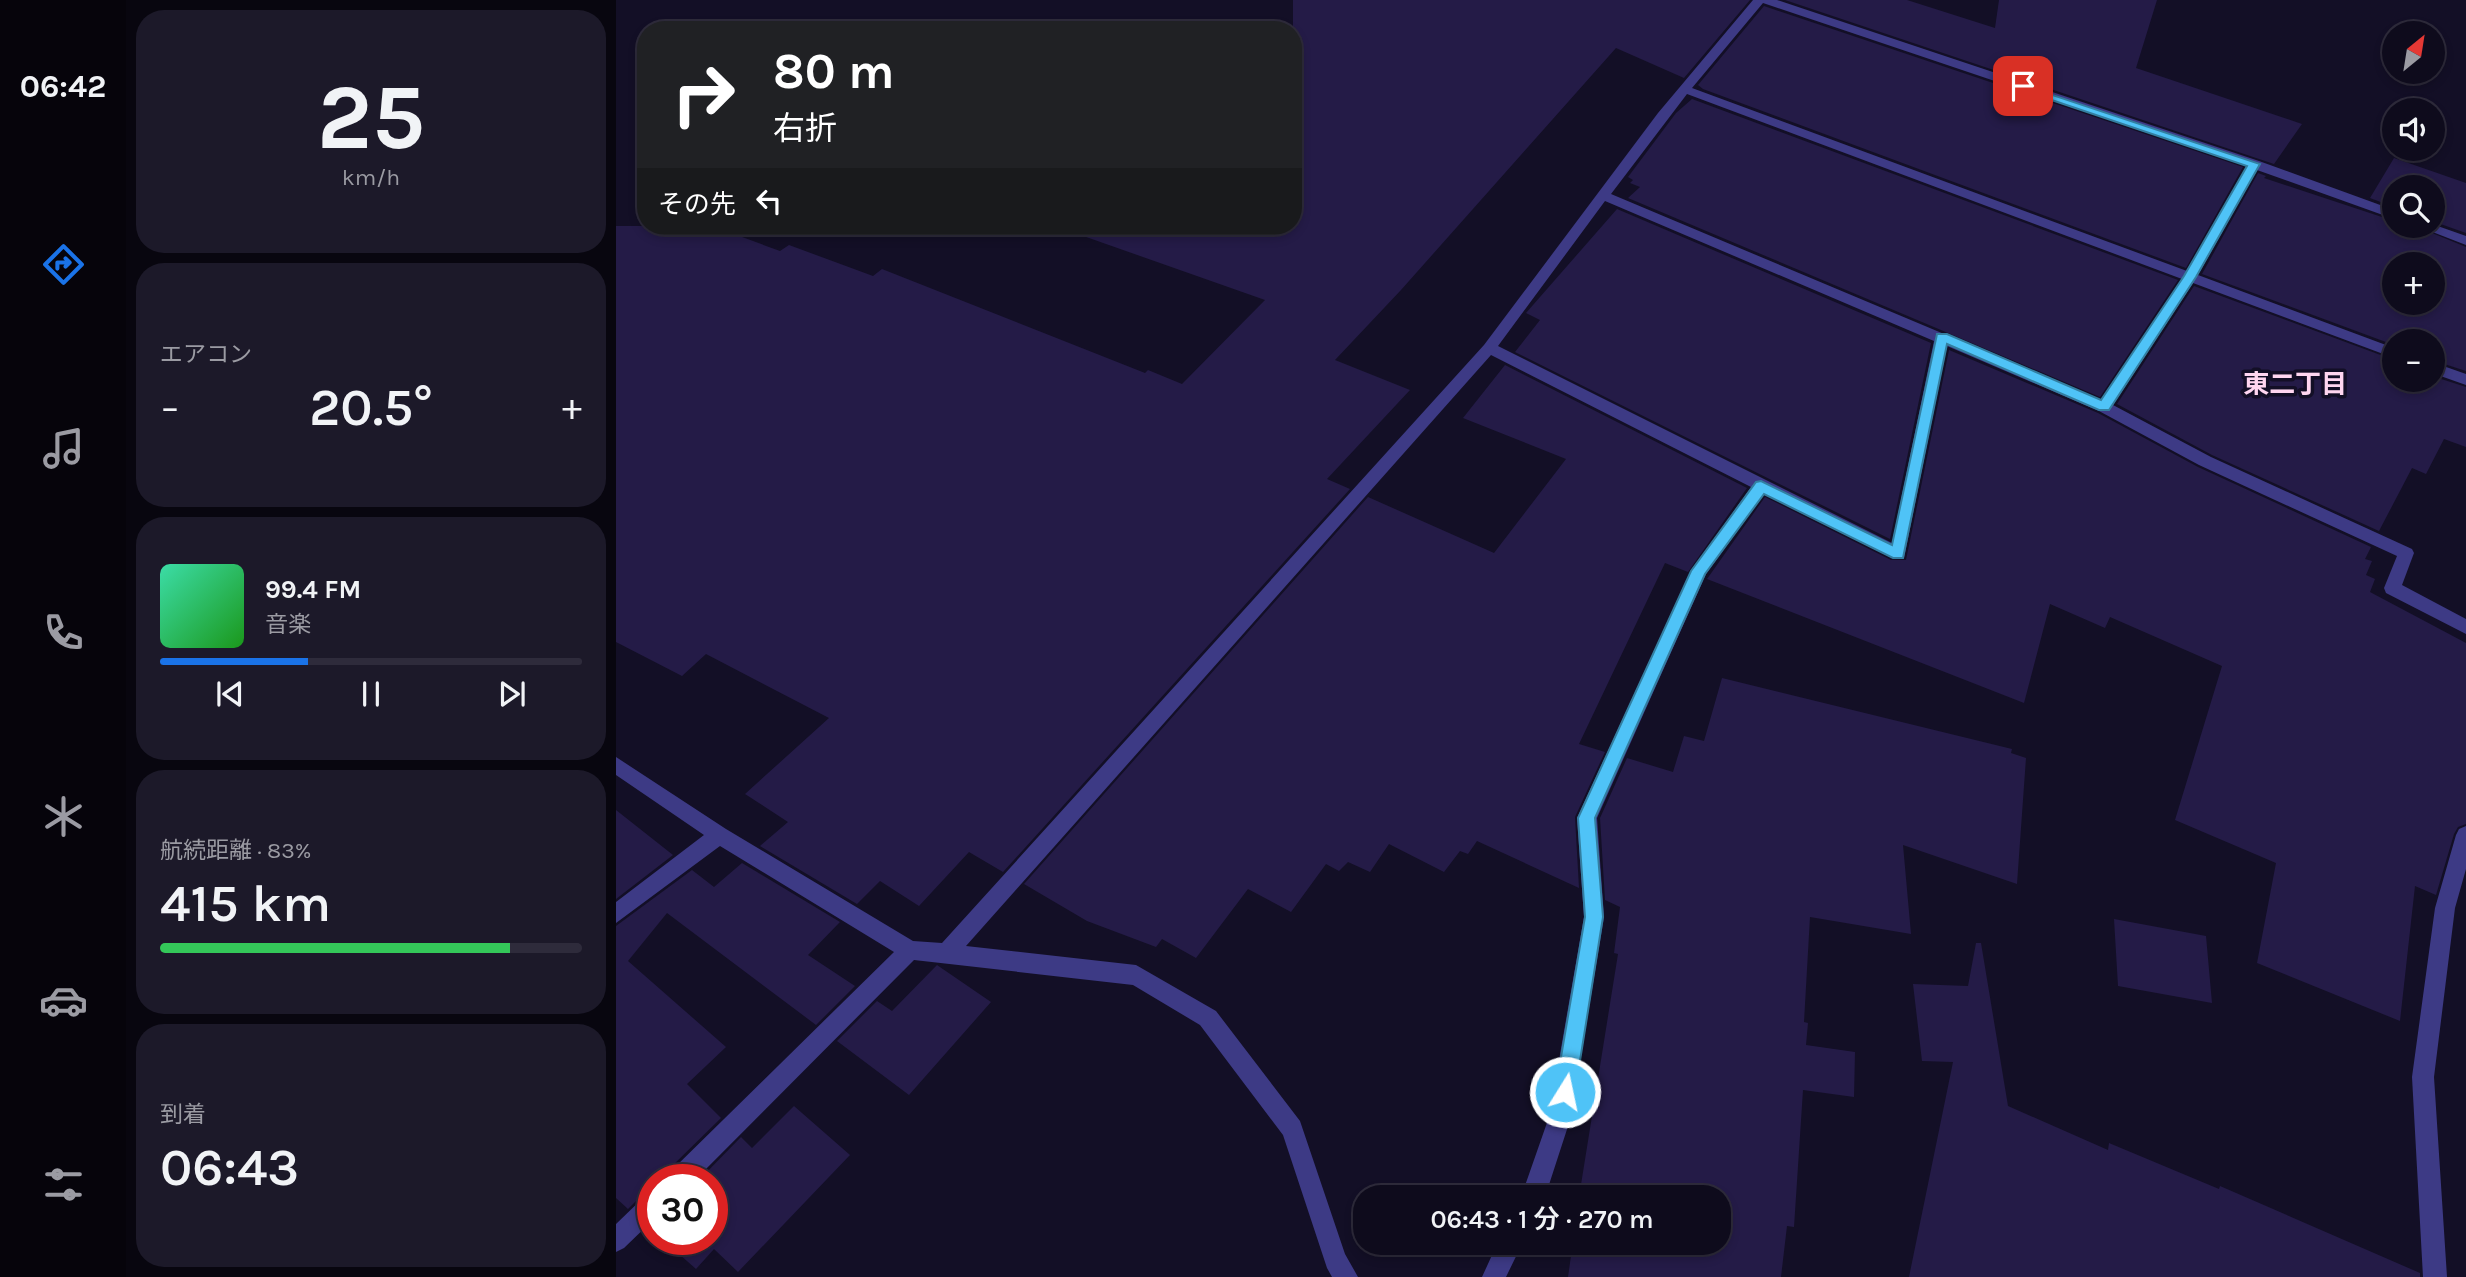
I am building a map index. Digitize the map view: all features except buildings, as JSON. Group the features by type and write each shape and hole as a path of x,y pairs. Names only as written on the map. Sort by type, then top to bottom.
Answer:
{"street":[{"path":"946,953 1489,348 1602,195 1759,0"},
{"path":"1766,0 2254,164 2382,211"},
{"path":"1685,89 2382,349"},
{"path":"2104,407 2190,277 2254,164"},
{"path":"1602,195 2104,407 2205,461 2406,553 2392,588 2466,626"},
{"path":"2445,234 2466,241"},
{"path":"1489,348 1898,554 1942,337"},
{"path":"2445,372 2466,380"},
{"path":"1537,1185 1560,1117 1594,917 1587,818 1699,571 1761,486"},
{"path":"616,765 719,835 910,950 1136,975 1208,1018 1292,1129 1335,1260 1346,1277"},
{"path":"616,914 719,835"},
{"path":"2435,1277 2423,1077 2445,908 2466,835"},
{"path":"694,1164 910,950"},
{"path":"616,1240 637,1220"},
{"path":"1494,1277 1505,1255"}],"district":[{"name":"東二丁目","path":"2295,384"}],"route":[{"path":"1565,1092 1594,917 1587,818 1699,571 1761,486 1898,554 1942,337 2104,407 2190,277 2254,164 2023,86"}]}
